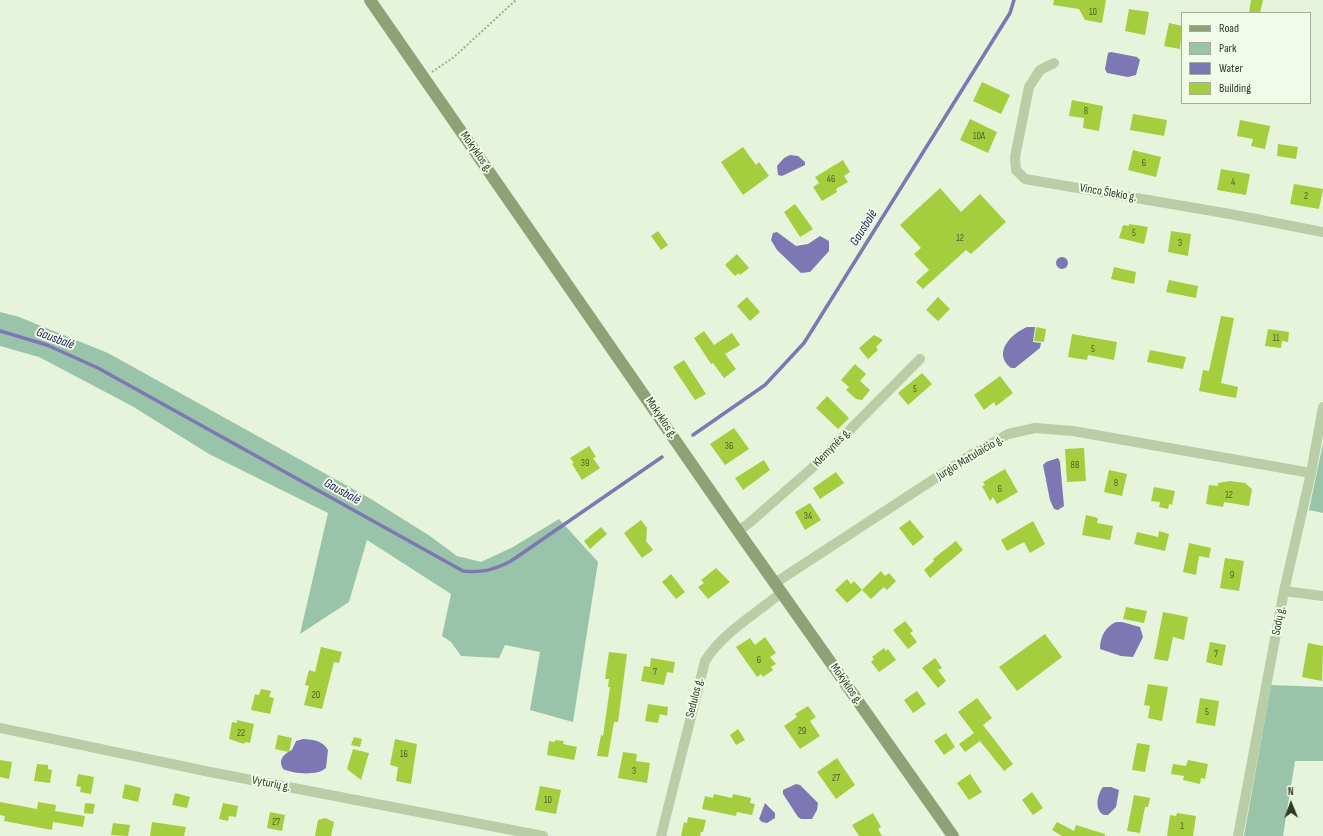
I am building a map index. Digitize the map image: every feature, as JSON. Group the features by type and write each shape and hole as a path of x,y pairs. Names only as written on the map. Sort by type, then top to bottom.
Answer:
{"main road":[{"name":"Mokyklos g.","path":"370,0 738,531 953,836"}],"street":[{"name":"Vinco Šlekio g.","path":"1054,63 1040,70 1029,87 1014,157 1016,170 1025,179 1230,214 1323,232"},
{"name":"Klemynės g.","path":"738,531 811,469 920,359"},
{"name":"Sodų g.","path":"1238,836 1284,591 1311,473 1323,407"},
{"name":"Jurgio Matulaičio g.","path":"778,588 974,453 1008,434 1035,428 1073,431 1311,473"},
{"name":"Sedulos g.","path":"661,836 705,661 711,651 724,638 778,588"},
{"path":"1284,591 1323,596"},
{"name":"Vyturių g.","path":"0,728 210,772 543,836"}],"path":[{"path":"424,78 454,57 516,0"}],"green space":[{"path":"0,312 19,317 108,353 371,499 430,536 457,556 481,562 513,547 559,519 598,562 573,722 530,710 540,652 505,645 499,658 461,656 451,642 442,636 451,594 367,540 349,602 300,634 328,513 209,454 132,406 39,357 0,346"},
{"path":"1323,443 1323,513 1309,510"},
{"path":"1271,685 1323,687 1323,761 1295,761 1283,836 1244,836"}],"water":[{"path":"1111,52 1137,57 1140,60 1136,75 1128,77 1107,73 1105,69 1108,53"},
{"path":"790,155 798,156 805,162 805,165 782,176 778,175 777,166 784,158"},
{"path":"777,232 796,246 808,244 820,236 829,241 829,251 810,272 801,273 777,250 771,240 773,233"},
{"path":"1060,257 1064,257 1068,263 1064,269 1060,269 1056,265 1056,261"},
{"path":"1027,327 1035,327 1033,342 1041,343 1040,348 1015,368 1011,368 1003,356 1003,350 1015,334"},
{"path":"1058,458 1060,462 1064,506 1058,510 1054,509 1050,500 1043,465 1046,462"},
{"path":"1122,622 1140,627 1143,637 1133,657 1121,656 1100,649 1101,640 1104,633 1112,624"},
{"path":"303,739 317,741 323,744 328,750 326,768 322,771 305,773 283,769 281,763 282,758 286,753 292,750 296,741"},
{"path":"796,784 800,785 818,803 817,810 812,819 801,819 798,817 783,794 783,790"},
{"path":"1103,787 1111,787 1119,790 1116,807 1108,815 1101,813 1098,806 1099,794"},
{"path":"765,803 775,813 775,818 767,823 762,822 759,819"}],"building":[{"path":"1054,0 1106,0 1102,23 1085,20 1079,9 1053,5"},
{"path":"1251,0 1263,0 1260,12 1249,12"},
{"path":"1129,9 1149,12 1145,35 1125,31"},
{"path":"1169,23 1181,26 1180,49 1164,46"},
{"path":"982,82 1010,95 1001,114 973,101"},
{"path":"1072,100 1103,106 1099,131 1083,128 1084,118 1069,116"},
{"path":"1133,114 1167,120 1164,136 1130,130"},
{"path":"970,119 997,132 988,153 960,140"},
{"path":"1240,120 1270,126 1265,149 1251,146 1253,139 1237,136"},
{"path":"1278,144 1298,147 1296,159 1277,156"},
{"path":"743,147 756,165 759,162 769,176 743,195 721,162"},
{"path":"1133,150 1161,157 1156,177 1128,170"},
{"path":"843,160 850,172 844,176 848,182 836,189 837,192 822,201 813,187 819,183 815,177"},
{"path":"1221,169 1250,174 1246,195 1217,190"},
{"path":"1294,184 1323,189 1319,209 1290,204"},
{"path":"940,188 961,212 980,194 1006,222 971,254 966,250 923,289 916,282 929,270 914,254 921,248 900,225"},
{"path":"795,204 813,229 800,237 784,212"},
{"path":"1129,224 1148,227 1144,244 1119,238 1123,225 1129,226"},
{"path":"658,231 668,245 661,250 651,236"},
{"path":"1171,231 1191,234 1188,256 1168,252"},
{"path":"737,254 749,268 740,275 739,273 735,276 725,265"},
{"path":"1114,267 1136,272 1134,284 1111,279"},
{"path":"1169,280 1198,286 1196,298 1166,292"},
{"path":"747,297 760,312 750,321 737,306"},
{"path":"938,297 950,309 938,321 926,310"},
{"path":"1221,316 1234,318 1221,383 1238,387 1236,398 1199,391 1203,370 1209,371"},
{"path":"1036,327 1046,329 1044,342 1034,341"},
{"path":"1268,329 1289,332 1288,342 1282,341 1281,348 1265,346"},
{"path":"704,331 714,345 732,333 740,345 725,354 736,369 724,378 713,363 711,364 694,338"},
{"path":"1072,334 1117,342 1114,360 1088,355 1087,360 1068,357"},
{"path":"874,335 883,340 876,347 878,350 868,359 859,348"},
{"path":"1150,350 1186,357 1183,369 1147,362"},
{"path":"684,360 706,394 695,400 673,367"},
{"path":"855,364 866,374 860,381 870,390 862,400 856,399 846,390 849,387 841,380"},
{"path":"922,373 932,384 908,405 898,393"},
{"path":"1000,376 1013,393 996,406 994,402 984,410 974,395"},
{"path":"827,396 849,418 838,429 816,408"},
{"path":"734,428 749,449 725,465 710,444"},
{"path":"589,446 596,457 593,458 600,468 582,480 570,458"},
{"path":"1084,448 1086,481 1067,482 1065,449"},
{"path":"764,460 770,470 743,490 735,478"},
{"path":"1005,469 1018,492 997,504 993,497 990,501 982,486 985,485 983,482"},
{"path":"1109,470 1127,474 1122,496 1104,492"},
{"path":"836,472 844,483 820,499 813,488"},
{"path":"1230,481 1245,483 1252,489 1249,506 1224,502 1223,507 1206,504 1209,485 1218,486 1218,483"},
{"path":"1154,487 1175,491 1172,505 1169,504 1168,509 1159,507 1160,502 1151,501"},
{"path":"810,503 821,520 805,530 795,512"},
{"path":"1086,515 1098,518 1097,523 1113,526 1110,540 1082,535"},
{"path":"641,520 647,528 646,541 653,550 642,558 624,533"},
{"path":"910,520 924,537 913,546 899,528"},
{"path":"1033,521 1045,544 1030,553 1024,542 1007,551 1001,540"},
{"path":"601,527 607,534 590,549 584,541"},
{"path":"1159,531 1169,534 1165,551 1134,544 1137,532 1158,537"},
{"path":"956,541 963,550 930,578 924,570 934,561 933,559"},
{"path":"1189,543 1211,548 1209,558 1199,556 1196,575 1183,572"},
{"path":"1225,558 1244,561 1239,591 1220,588"},
{"path":"716,568 730,582 708,599 698,587 704,583 701,580"},
{"path":"881,571 885,576 889,573 896,581 887,590 884,587 871,599 862,590"},
{"path":"671,574 685,592 676,599 662,582"},
{"path":"847,579 851,584 854,581 862,590 847,603 835,590"},
{"path":"1126,607 1147,611 1144,623 1123,619"},
{"path":"1163,612 1188,617 1184,640 1173,637 1168,661 1154,659"},
{"path":"905,621 913,631 910,633 917,642 908,649 893,630"},
{"path":"1045,634 1062,657 1017,691 999,667"},
{"path":"765,637 776,653 770,657 776,664 771,667 773,670 763,677 761,674 757,677 736,647 750,638 755,645"},
{"path":"1210,642 1226,645 1222,666 1206,662"},
{"path":"1308,643 1323,646 1322,681 1302,677"},
{"path":"321,647 342,652 339,663 334,662 322,709 304,705 309,686 305,685 309,670 315,672"},
{"path":"884,648 886,651 888,649 896,660 879,672 871,662 874,659 872,657"},
{"path":"609,652 627,654 618,722 614,722 608,757 597,756 601,735 603,736 610,687 608,687 609,679 605,679"},
{"path":"651,658 675,662 673,673 667,672 664,685 641,681 644,666 650,667"},
{"path":"935,658 942,668 938,670 946,681 938,688 922,668"},
{"path":"1148,684 1168,687 1162,721 1148,718 1150,706 1144,705"},
{"path":"261,689 271,691 269,697 274,698 270,714 251,710 255,694 259,695"},
{"path":"917,691 926,704 913,713 904,700"},
{"path":"977,698 992,718 983,725 1013,764 1004,771 980,741 965,752 959,744 974,733 958,712"},
{"path":"1200,698 1219,701 1215,726 1196,723"},
{"path":"648,704 668,707 667,716 660,714 658,723 645,721"},
{"path":"808,706 816,717 810,721 820,736 800,749 784,726 797,717 795,714"},
{"path":"237,720 254,724 250,743 245,742 244,744 229,739 232,722 237,723"},
{"path":"738,729 745,740 736,745 730,735"},
{"path":"946,733 955,747 944,755 934,741"},
{"path":"278,735 292,738 289,752 275,749"},
{"path":"354,737 362,739 360,747 351,745"},
{"path":"395,739 417,744 411,784 396,781 398,767 390,765"},
{"path":"555,740 564,741 563,744 577,747 574,760 547,755 549,741 555,742"},
{"path":"1137,743 1150,745 1145,772 1132,770"},
{"path":"353,749 369,753 361,780 347,769"},
{"path":"623,752 637,754 636,761 650,763 647,783 618,778"},
{"path":"837,758 855,785 836,799 817,772"},
{"path":"0,760 12,762 9,779 0,777"},
{"path":"1188,760 1208,764 1205,779 1201,778 1200,784 1183,780 1184,776 1171,774 1173,764 1186,766"},
{"path":"37,764 48,765 48,769 52,770 50,783 34,781"},
{"path":"78,774 94,777 91,794 80,792 81,787 76,786"},
{"path":"970,774 982,792 969,800 957,783"},
{"path":"125,784 141,788 138,802 122,798"},
{"path":"540,786 561,790 556,814 535,810"},
{"path":"1032,792 1043,808 1033,815 1022,800"},
{"path":"175,793 190,797 187,808 172,805"},
{"path":"714,794 732,798 733,794 751,798 750,803 755,804 752,815 737,812 736,816 702,809 705,796 713,798"},
{"path":"1134,795 1150,798 1148,807 1145,807 1140,833 1127,831"},
{"path":"0,802 37,809 38,802 56,805 55,811 85,816 83,827 53,822 52,830 4,821 5,816 0,815"},
{"path":"85,803 95,804 93,814 84,813"},
{"path":"223,803 238,806 236,817 229,816 228,821 219,819"},
{"path":"270,812 285,815 282,831 267,828"},
{"path":"873,813 881,827 878,829 882,836 859,836 852,825"},
{"path":"1177,813 1196,816 1193,836 1167,836 1170,815 1176,816"},
{"path":"688,817 706,820 703,832 701,832 700,836 681,836 684,822 687,823"},
{"path":"325,818 334,822 331,836 315,836 318,820"},
{"path":"152,822 186,827 184,836 150,836"},
{"path":"1057,822 1074,831 1076,825 1105,834 1105,836 1062,836 1052,830"},
{"path":"113,823 130,825 128,836 111,835"}],"waterway":[{"name":"Gausbalė","path":"693,435 765,385 804,343 1010,13 1014,0"},
{"name":"Gausbalė","path":"0,331 47,345 98,368 463,571 476,572 488,570 499,567 511,561 662,457"}]}
